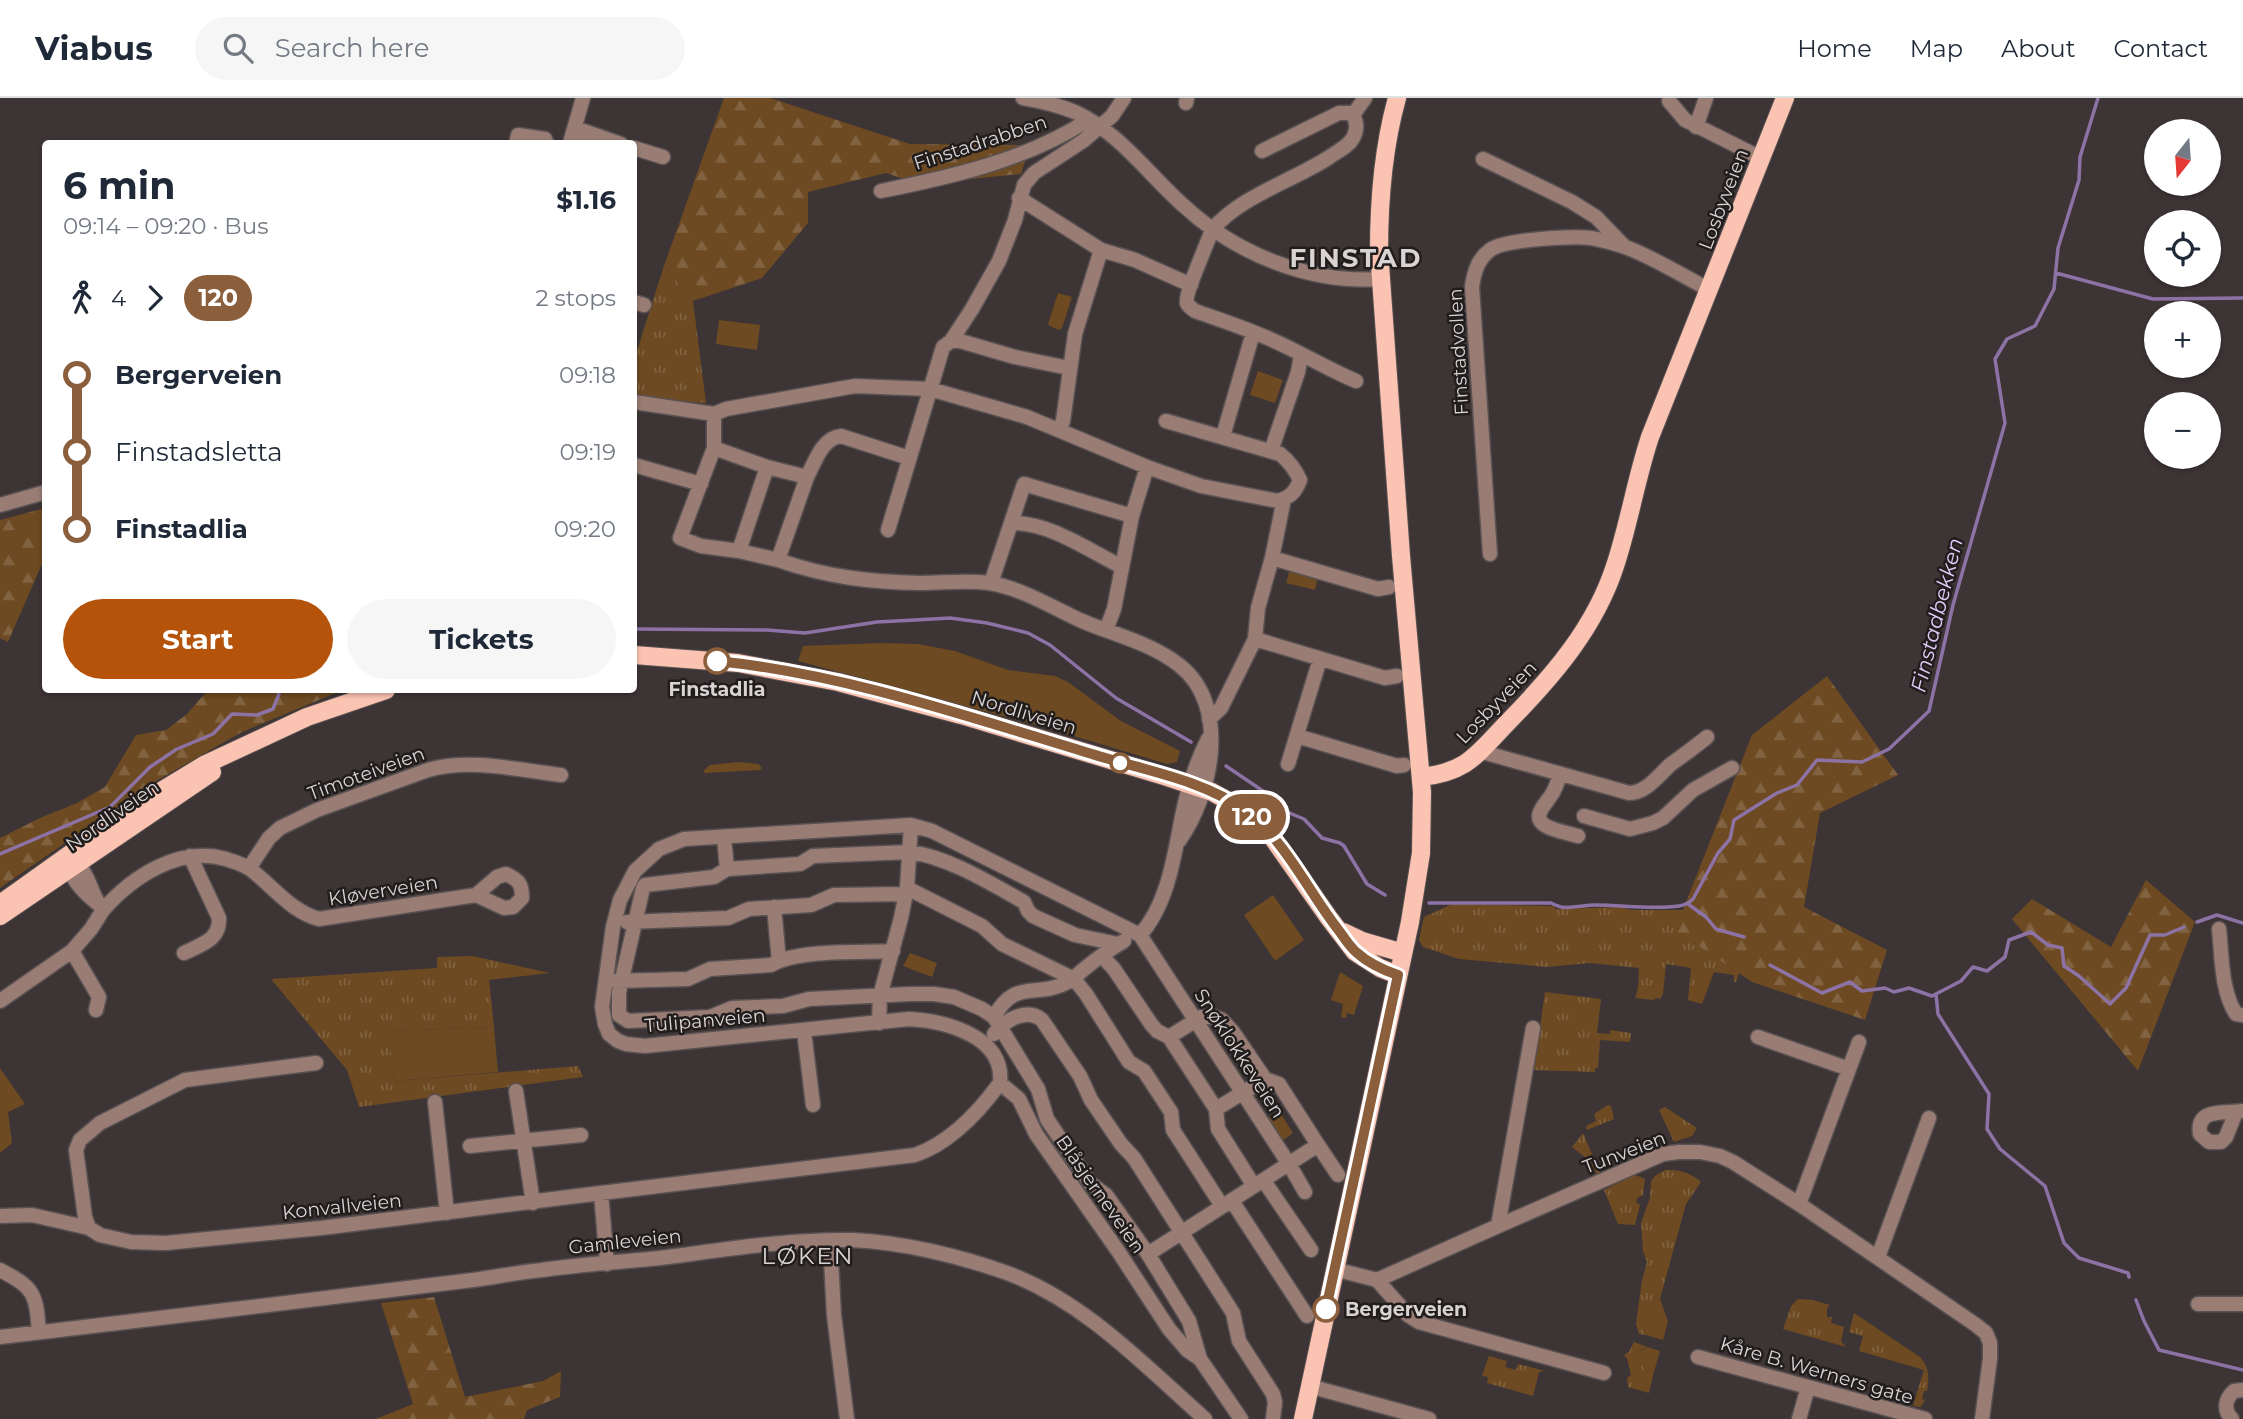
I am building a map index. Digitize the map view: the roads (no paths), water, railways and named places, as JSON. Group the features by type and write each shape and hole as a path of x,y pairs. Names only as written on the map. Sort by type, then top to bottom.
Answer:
{"main road":[{"path":"1303,1419 1403,953 1420,860 1423,825 1381,279 1379,210 1386,143 1397,98"},
{"name":"Losbyveien","path":"1421,778 1463,767 1541,689 1570,652 1605,593 1615,566 1639,469 1650,437 1785,98"},
{"name":"Nordliveien","path":"637,654 738,663 838,682 923,704 1198,787 1235,804 1263,827 1290,860 1355,952 1380,968 1398,975"},
{"name":"Nordliveien","path":"0,916 71,864 173,782 219,757 307,717 377,693"},
{"name":"Nordliveien","path":"0,904 71,864"},
{"path":"1339,930 1362,941 1403,953"}],"street":[{"path":"575,140 583,98"},
{"name":"Finstadrabben","path":"1023,98 1063,107 1094,123 1132,154 1212,230 1255,254 1300,270 1334,278 1381,279"},
{"path":"888,530 943,347 951,341 972,309 999,261 1016,220 1024,185 1034,173 1074,148 1094,123 1112,116 1124,98"},
{"path":"1353,115 1365,98"},
{"path":"1696,127 1706,98"},
{"path":"1669,101 1685,120 1696,127 1761,158"},
{"path":"1262,151 1339,113 1345,111 1356,119 1352,140 1342,149 1255,198 1212,230 1186,300 1195,311 1253,332 1356,381"},
{"name":"Finstadrabben","path":"880,191 964,172 1024,152 1094,123"},
{"path":"577,140 584,131 610,140"},
{"path":"517,140 518,135 545,140"},
{"path":"637,149 663,158"},
{"name":"Finstadvollen","path":"1483,159 1573,202 1597,217 1626,248"},
{"path":"1019,198 1101,250 1135,260 1191,285"},
{"name":"Finstadvollen","path":"1490,554 1472,302 1474,273 1481,258 1492,247 1512,243 1557,237 1592,238 1626,248 1710,290"},
{"path":"1059,429 1063,421 1075,334 1101,250"},
{"path":"1223,436 1253,332"},
{"path":"951,341 1069,368"},
{"path":"1271,451 1298,372 1301,355"},
{"path":"637,402 714,414 726,409 855,386 930,389 1027,417 1147,467 1201,486 1278,501 1290,498 1297,488 1300,480 1289,461 1271,451 1166,421"},
{"path":"607,1264 601,1193 915,1155 945,1142 1000,1083 999,1066 985,1045 1007,997 1018,992 1059,987 1074,979 1118,944 1139,934 1148,926 1159,907 1179,841 1182,819 1198,787 1210,734 1209,719 1198,688 1181,666 1154,649 1022,593 991,583 852,579 739,551 701,546 680,538 714,449 714,414"},
{"path":"778,560 807,477 827,441 841,436 909,458"},
{"path":"714,449 807,477"},
{"path":"637,466 701,484"},
{"path":"739,551 767,467"},
{"path":"1106,630 1114,609 1132,516 1147,467"},
{"path":"991,583 1024,485 1132,516"},
{"path":"0,505 42,493"},
{"path":"1209,719 1221,708 1255,639 1258,608 1284,499"},
{"path":"1012,523 1022,523 1064,536 1122,567"},
{"path":"1272,558 1378,589 1389,587"},
{"path":"1255,639 1385,678 1397,676"},
{"path":"1288,764 1320,659"},
{"path":"1297,736 1397,766 1404,765"},
{"path":"1479,751 1635,793 1649,785 1707,737"},
{"name":"Timoteiveien","path":"249,868 269,838 280,828 317,810 447,764 561,775"},
{"path":"1584,816 1630,828 1653,823 1663,818 1693,790 1732,768"},
{"path":"1560,774 1553,794 1539,812 1539,816 1542,824 1547,827 1578,836"},
{"path":"880,1023 880,996 906,891 912,825"},
{"name":"Tulipanveien","path":"985,1045 958,1028 933,1021 909,1019 645,1046 618,1041 609,1034 602,1007 614,921 620,900 631,876 659,849 684,839 912,825 932,831 1139,934"},
{"path":"811,832 813,856"},
{"path":"724,837 727,869"},
{"path":"1118,944 1075,935 1033,916 1024,902 924,853 813,856 800,864 727,869 715,877 645,885 618,1008 619,1015 628,1021 696,1019 710,1017 732,1008 783,1006 809,999 934,994 954,997 996,1022 1038,1088 1044,1101 1047,1119 1090,1183 1106,1195 1148,1254 1189,1321 1200,1359 1241,1419"},
{"path":"184,953 213,938 220,929 219,918 190,856"},
{"name":"Kløverveien","path":"0,1001 72,951 91,929 100,907 164,863 190,856 215,856 237,862 249,868 292,906 305,915 319,919 476,895"},
{"path":"71,864 85,894 100,907"},
{"path":"1024,902 1039,883"},
{"path":"614,921 727,918 749,909 811,905 834,895 906,891 982,926 1002,944 1074,979 1129,1062 1144,1071 1171,1112 1172,1130 1307,1316"},
{"path":"774,907 779,961"},
{"path":"2219,929 2231,1006 2236,1014 2243,1016"},
{"name":"Snøklokkeveien","path":"1139,934 1305,1192"},
{"path":"72,951 99,997 96,1010"},
{"path":"605,982 688,979 710,969 771,965 798,956 893,951"},
{"path":"1102,956 1151,1024 1157,1031 1169,1037 1216,1109 1218,1129 1311,1251"},
{"path":"996,1022 1036,1015 1042,1020 1080,1076 1091,1100 1133,1158 1233,1314 1239,1341 1270,1387 1275,1402 1273,1419"},
{"path":"1169,1037 1195,1020 1207,1016 1222,1020 1265,1079 1279,1084 1338,1175"},
{"path":"696,1019 698,1041"},
{"path":"1377,1280 1498,1226 1533,1028"},
{"path":"804,1031 813,1105"},
{"path":"1758,1037 1849,1069"},
{"path":"1800,1204 1859,1042"},
{"path":"89,1228 85,1217 76,1150 80,1140 100,1123 185,1080 316,1063"},
{"path":"1216,1109 1265,1079"},
{"name":"Blåsjerneveien","path":"1000,1083 1018,1098 1036,1134 1170,1329 1187,1350 1200,1359"},
{"path":"516,1091 533,1203"},
{"path":"435,1102 447,1213"},
{"path":"1878,1258 1929,1118"},
{"path":"470,1146 581,1135"},
{"path":"1148,1254 1318,1145"},
{"name":"Tunveien","path":"1498,1226 1663,1154 1679,1152 1720,1156 1800,1204 1958,1311 1986,1333 1990,1343 1990,1359 1982,1419"},
{"name":"Konvallveien","path":"0,1216 32,1215 89,1228 100,1235 131,1242 166,1243 321,1228 601,1193"},
{"path":"830,1241 834,1315 847,1419"},
{"name":"Gamleveien","path":"0,1337 412,1288 544,1269 776,1244 867,1241 984,1265 1033,1284 1100,1327 1205,1419"},
{"path":"0,1269 18,1279 34,1296 39,1332"},
{"path":"1334,1269 1377,1280 1408,1315 1419,1322 1604,1373"},
{"path":"2198,1304 2243,1304"},
{"name":"Kåre B. Werners gate","path":"1699,1357 1925,1419"},
{"path":"1310,1386 1429,1419"},
{"path":"1798,1419 1808,1387"},
{"path":"2232,1419 2225,1406 2226,1401 2234,1391 2243,1390"}],"waterway":[{"name":"Finstadbekken","path":"1429,903 1551,903 1569,908 1595,905 1658,908 1685,904 1693,899 1718,853 1730,839 1734,820 1777,793 1797,785 1817,760 1862,762 1889,749 1929,711 1953,605 2005,423 1995,359 2007,339 2035,326 2054,289 2058,248 2079,180 2080,157 2098,98"},
{"path":"2056,273 2153,299 2243,298"},
{"path":"637,629 805,633 877,622 950,618 987,623 1028,633 1050,645 1116,698 1191,742"},
{"name":"Finstadbekken","path":"0,854 110,807 150,767 177,749 213,734 232,714 257,715 273,709 279,693"},
{"path":"1226,766 1266,793 1287,812 1304,819 1322,838 1344,846 1367,884 1385,895"},
{"path":"1688,904 1706,917 1716,929 1744,937"},
{"path":"2197,922 2217,915 2243,923"},
{"path":"1770,965 1822,993 1850,982 1862,991 1885,988 1894,992 1909,988 1932,996 1961,981 1973,967 1987,971 2005,957 2009,940 2031,932 2048,945 2062,948 2064,966 2110,1004 2126,988 2150,935 2165,935 2184,927"},
{"path":"1936,994 1938,1014 1989,1094 1987,1129 2000,1149 2045,1186 2064,1243 2079,1258 2128,1273 2129,1277"},
{"path":"2136,1300 2159,1350 2243,1370"}],"place":[{"name":"Finstadlia","path":"717,661"},
{"name":"Bergerveien","path":"1326,1309"}],"district":[{"name":"FINSTAD","path":"1356,258"},
{"name":"LØKEN","path":"808,1256"}]}
